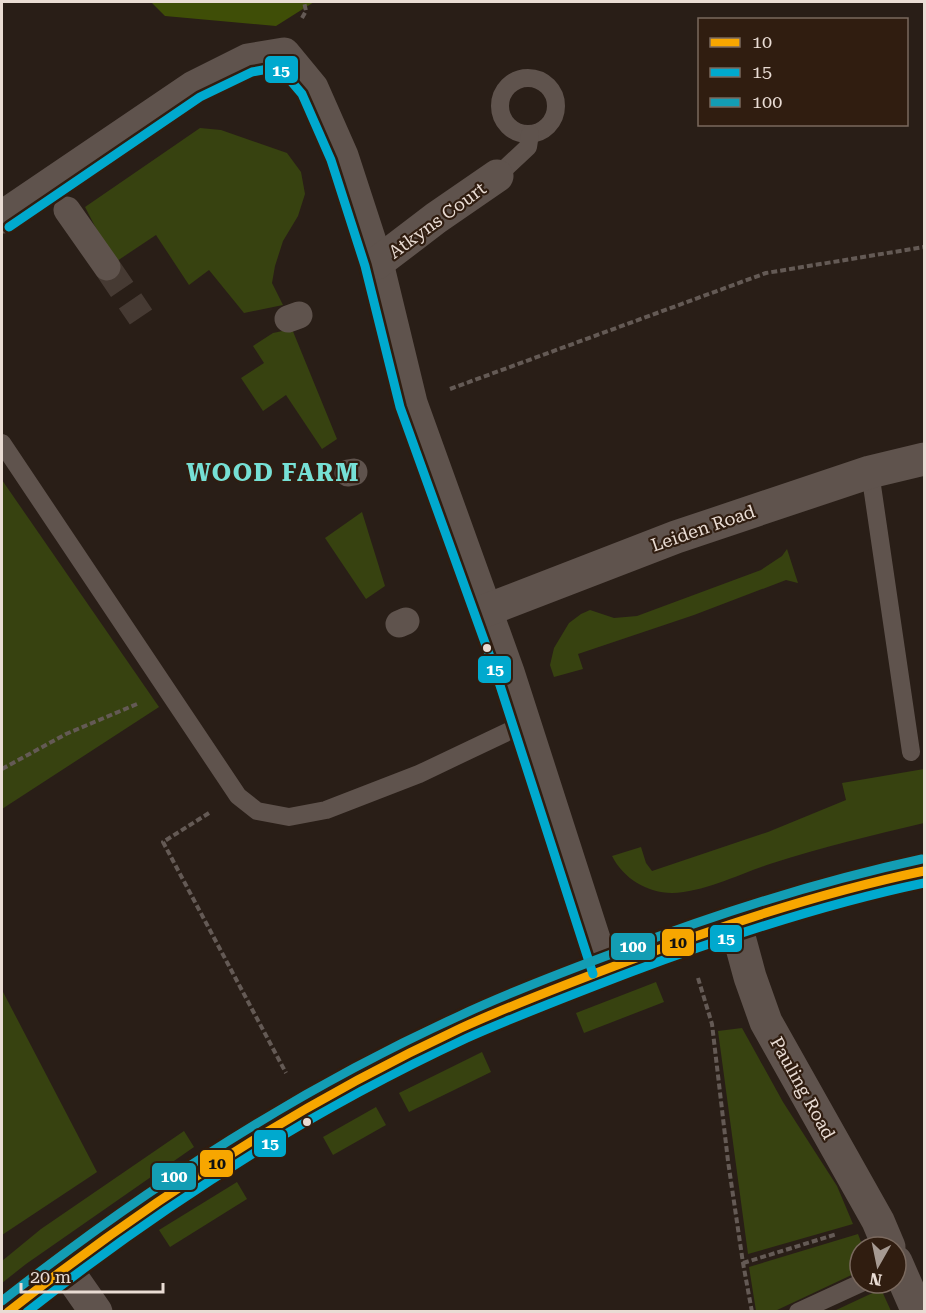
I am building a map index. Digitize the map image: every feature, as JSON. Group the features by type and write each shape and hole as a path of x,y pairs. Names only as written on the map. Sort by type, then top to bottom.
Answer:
{"street":[{"path":"2,216 194,87 248,60 284,54 312,88 342,156 376,264 411,403 487,610 604,969"},
{"name":"Atkyns Court","path":"376,264 436,218 497,176"},
{"path":"67,210 106,267"},
{"name":"Leiden Road","path":"487,610 676,537 870,472 924,459"},
{"path":"7,1311 64,1266 193,1176 306,1109 386,1065 463,1027 604,969 735,922 804,899 924,871"},
{"name":"Pauling Road","path":"735,922 766,1022 881,1235"},
{"path":"64,1266 96,1311"},
{"name":"Pauling Road","path":"908,1290 918,1311"}],"lane":[{"path":"497,176 528,147 530,134"},
{"path":"2,443 238,796 257,811 289,817 326,810 419,774 524,724"},
{"path":"870,472 911,752"},
{"path":"798,1311 848,1289"}],"path":[{"path":"411,403 766,273 924,247"},
{"path":"2,769 66,734 168,690"},
{"path":"238,796 163,842 306,1109"},
{"path":"686,939 711,1024 743,1263 752,1311"},
{"path":"743,1263 848,1256"}],"green space":[{"path":"151,2 314,2 276,26 165,16"},
{"path":"200,128 221,130 287,153 301,172 305,194 298,216 283,241 272,283 283,305 244,313 209,270 189,285 156,235 114,263 85,207"},
{"path":"292,329 337,439 322,449 286,395 263,411 241,378 264,363 253,346 273,333"},
{"path":"2,480 159,707 2,809"},
{"path":"362,512 385,586 366,599 325,538"},
{"path":"787,549 798,583 786,580 694,615 578,654 583,669 554,677 550,665 554,648 569,623 581,614 590,610 614,618 637,616 761,570 782,556"},
{"path":"924,769 924,823 810,852 698,889 672,893 645,887 622,871 612,856 641,847 646,863 652,871 768,832 846,800 842,783"},
{"path":"656,982 664,1002 584,1033 576,1013"},
{"path":"2,990 97,1172 2,1235"},
{"path":"742,1028 783,1102 837,1186 853,1224 748,1254 718,1031"},
{"path":"482,1052 491,1072 409,1112 399,1093"},
{"path":"376,1107 386,1125 333,1155 323,1137"},
{"path":"184,1131 194,1147 2,1283 2,1261 41,1229"},
{"path":"237,1182 247,1199 170,1247 159,1230"},
{"path":"848,1237 848,1277 775,1311 756,1311 749,1267"},
{"path":"868,1295 884,1295 891,1311 834,1311"}],"tunnel":[{"path":"107,267 141,317"}],"transit line":[{"name":"15","path":"9,227 200,97 252,72 279,67 302,94 331,160 365,266 400,407 497,676 593,974"},
{"name":"100","path":"2,1301 55,1260 165,1182 278,1111 396,1046 478,1007 661,935 809,887 922,859"},
{"name":"10","path":"8,1312 115,1231 226,1157 341,1089 461,1028 664,947 812,899 924,871"},
{"name":"15","path":"27,1312 131,1234 239,1162 351,1097 467,1038 569,996 703,946 813,911 924,883"}],"district":[{"name":"WOOD FARM","path":"273,473"}]}
